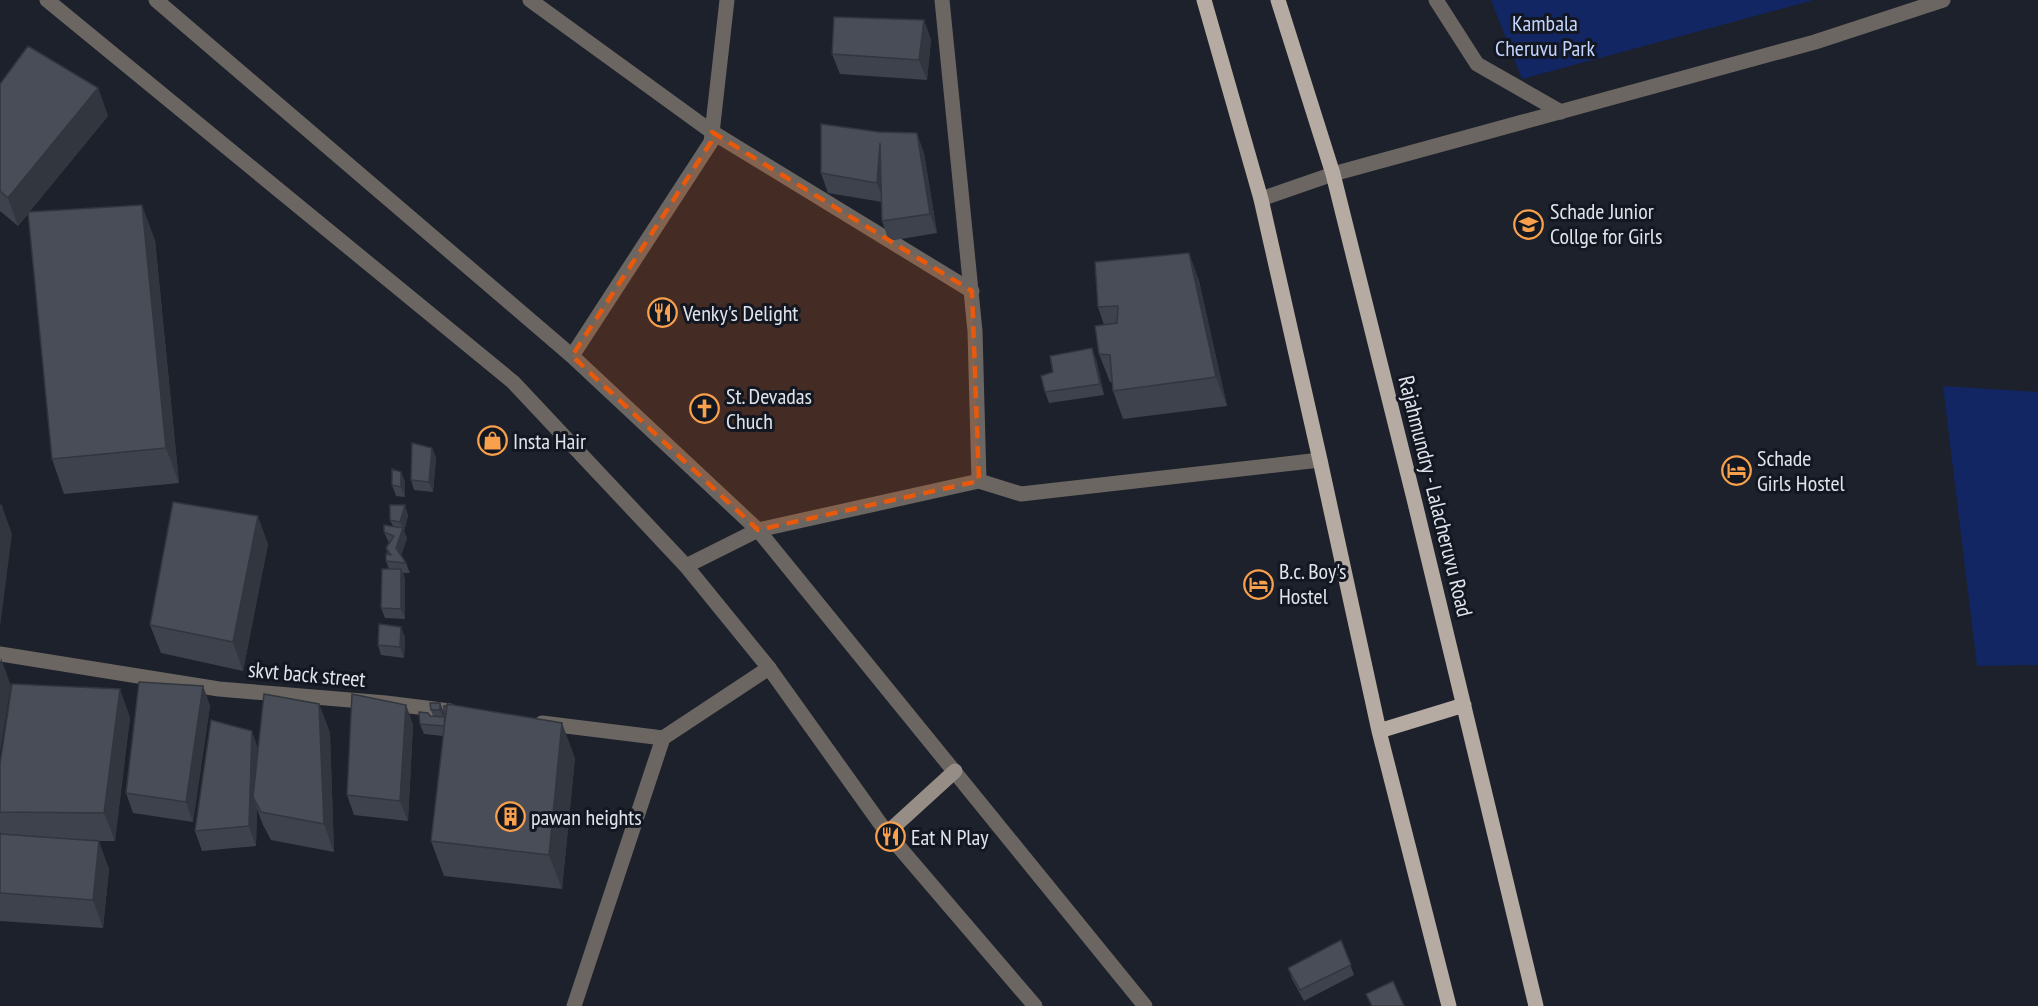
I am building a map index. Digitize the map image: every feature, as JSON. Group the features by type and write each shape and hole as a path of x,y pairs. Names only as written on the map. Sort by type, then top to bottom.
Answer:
{"main road":[{"path":"1204,0 1261,199 1379,731 1449,1006"},
{"name":"Rajahmundry - Lalacheruvu Road","path":"1278,0 1333,174 1536,1006"},
{"path":"1379,731 1464,705"},
{"path":"887,833 955,771"}],"street":[{"path":"47,0 513,382 686,566 769,668 887,833 1035,1006"},
{"path":"156,0 572,356 758,530 1145,1006"},
{"path":"530,0 712,132 972,291"},
{"path":"572,356 711,142 727,0"},
{"path":"942,0 972,291 979,481"},
{"path":"1436,0 1478,64 1561,112"},
{"path":"1261,199 1333,174 1815,42 1943,0"},
{"path":"686,566 758,530 979,481 1021,494 1320,460"},
{"name":"skvt back street","path":"0,654 219,689 386,703 467,714"},
{"path":"574,1006 663,738 769,668"},
{"path":"524,721 663,738"}],"highlighted area":[{"path":"712,132 972,291 979,481 758,530 572,356 711,142"}],"green space":[{"name":"Kambala Cheruvu Park","path":"1491,0 1814,0 1522,79"},
{"path":"1943,386 2038,392 2038,665 1977,666"}],"building":[{"path":"834,17 924,20 919,60 832,54"},
{"path":"28,46 98,88 8,198 0,191 0,84"},
{"path":"821,124 879,132 917,133 930,214 882,221 880,143 877,183 821,173"},
{"path":"142,205 166,448 52,459 28,212"},
{"path":"1189,253 1216,377 1113,391 1110,355 1099,354 1095,326 1117,323 1118,306 1098,307 1095,262"},
{"path":"1092,348 1100,384 1045,392 1041,376 1053,372 1050,356"},
{"path":"412,443 432,448 429,482 411,480"},
{"path":"392,469 401,472 401,487 392,485"},
{"path":"173,502 258,516 233,642 150,625"},
{"path":"390,505 405,505 400,522 390,520"},
{"path":"384,525 403,528 396,548 406,563 386,561 386,554 391,555 386,548 394,536 384,532"},
{"path":"382,569 401,569 401,609 381,608"},
{"path":"379,624 401,627 400,647 378,645"},
{"path":"139,682 203,686 186,802 126,793"},
{"path":"12,684 120,689 104,813 0,812 0,764"},
{"path":"264,694 319,704 324,824 261,812 253,797"},
{"path":"352,694 406,705 400,801 347,795"},
{"path":"430,703 440,703 440,710 431,710"},
{"name":"pawan heights","path":"447,704 562,723 549,855 431,841"},
{"path":"419,712 428,713 430,716 445,717 444,726 420,724"},
{"path":"211,720 252,731 249,826 195,831"},
{"path":"0,834 99,841 93,900 0,893"},
{"path":"1341,940 1351,965 1300,990 1288,968"},
{"path":"1393,981 1404,1006 1372,1006 1366,994"}],"place":[{"name":"Schade Junior Collge for Girls","path":"1529,224"},
{"name":"Venky's Delight","path":"662,313"},
{"name":"St. Devadas Chuch","path":"705,409"},
{"name":"Insta Hair","path":"492,441"},
{"name":"Schade Girls Hostel","path":"1736,471"},
{"name":"B.c. Boy's Hostel","path":"1258,584"},
{"name":"pawan heights","path":"510,817"},
{"name":"Eat N Play","path":"890,837"}]}
